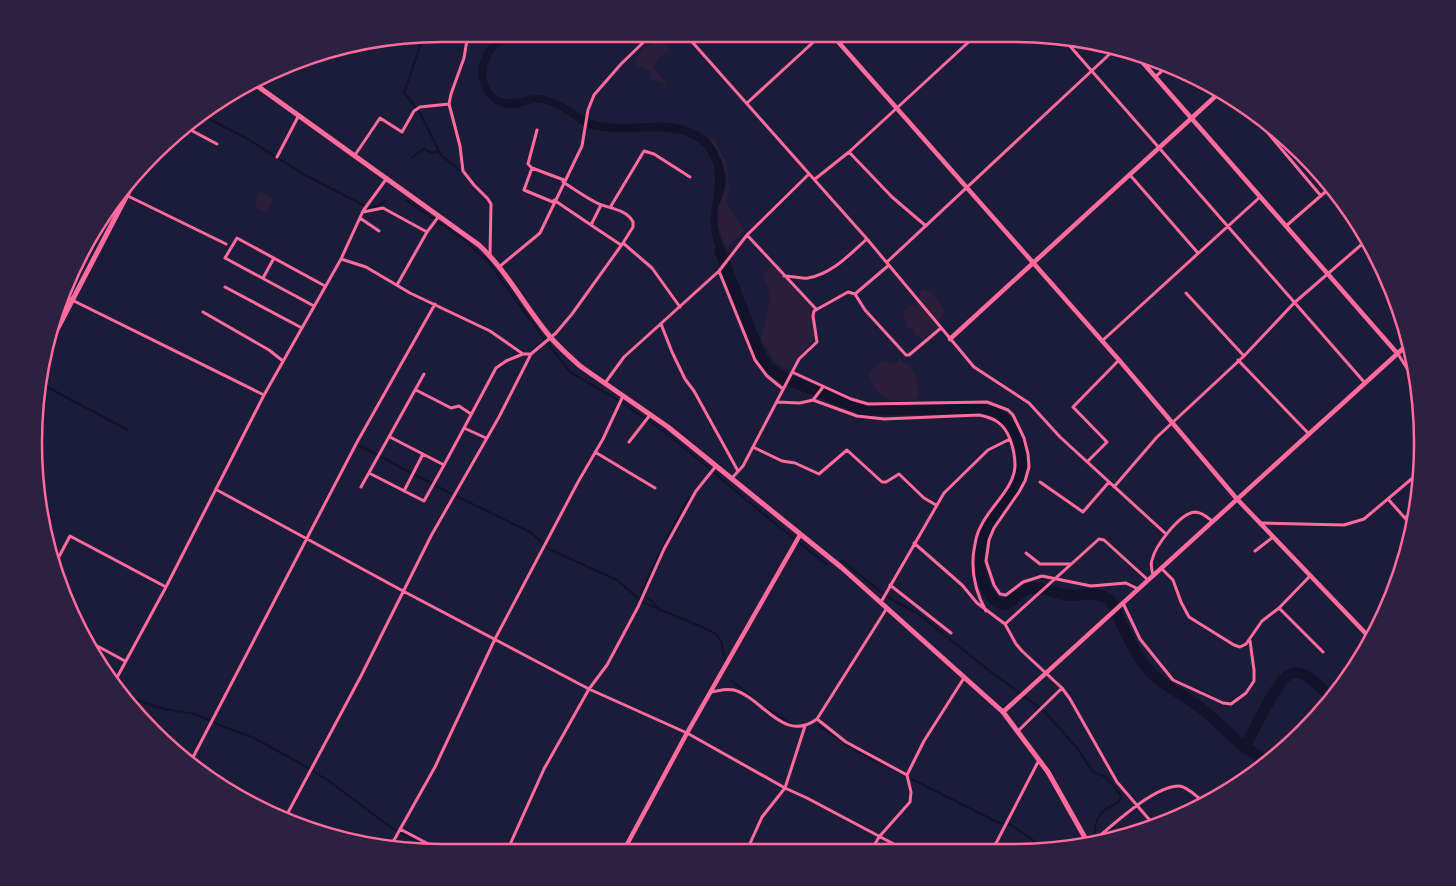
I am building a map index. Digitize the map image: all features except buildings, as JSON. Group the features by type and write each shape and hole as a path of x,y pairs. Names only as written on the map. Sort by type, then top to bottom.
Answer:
{"main road":[{"path":"259,87 479,245 500,267 551,338 564,352 688,443 798,539 842,567 965,677 1002,712 1018,731 1039,759 1086,837"},
{"path":"62,319 121,204"}],"street":[{"path":"467,42 464,58 450,94 449,104 460,146 463,170 491,204 490,255"},
{"path":"500,267 540,233 582,146 587,116 594,95 644,42"},
{"path":"692,42 888,263 974,367 1029,403 1060,437 1166,534"},
{"path":"747,103 813,42"},
{"path":"838,42 1102,341 1237,499 1365,634"},
{"path":"815,179 849,152 969,42"},
{"path":"1071,47 1365,383"},
{"path":"854,294 968,188 1091,69 1109,54"},
{"path":"1146,65 1328,273 1397,353 1406,368"},
{"path":"1155,77 1162,71"},
{"path":"950,340 1215,97"},
{"path":"355,155 380,118 402,132 417,108 425,105 449,104"},
{"path":"277,157 299,115"},
{"path":"288,812 361,676 431,536 531,354 551,338 572,314 633,226 629,216 611,206 601,205 564,181 532,168 528,164 537,130"},
{"path":"192,131 217,144"},
{"path":"1272,138 1321,196"},
{"path":"611,206 644,151 654,154 690,177"},
{"path":"849,152 892,198 926,226"},
{"path":"532,168 524,190 554,201 622,244 652,268 680,308"},
{"path":"605,383 624,358 720,270 747,234 809,174"},
{"path":"1130,175 1198,253"},
{"path":"117,676 217,490 233,454 264,395 341,259 363,212 373,195 387,178"},
{"path":"1286,226 1325,192"},
{"path":"128,196 226,244"},
{"path":"1102,341 1260,196"},
{"path":"591,224 601,205"},
{"path":"363,212 383,208 427,232"},
{"path":"397,285 427,232 439,216"},
{"path":"360,218 379,231"},
{"path":"747,234 816,309"},
{"path":"314,306 225,258 237,238 325,286"},
{"path":"784,276 804,278 819,274 842,262 867,239"},
{"path":"1114,487 1157,438 1244,356 1294,303 1361,245"},
{"path":"263,278 274,258"},
{"path":"341,259 366,267 410,293 497,335 523,354"},
{"path":"720,270 755,360 767,376 784,387"},
{"path":"225,287 302,328"},
{"path":"731,479 743,466 801,356 817,342 813,316 816,309 848,292 854,294 865,310 906,355 910,355 940,328"},
{"path":"1186,293 1244,356"},
{"path":"72,301 264,395"},
{"path":"194,757 356,444 435,304"},
{"path":"203,312 269,350 283,361"},
{"path":"661,324 685,379 694,391 738,471"},
{"path":"1002,712 1402,349"},
{"path":"369,473 424,501 496,368 506,361 523,354 531,354"},
{"path":"1088,462 1107,442 1073,407 1118,360"},
{"path":"1238,360 1309,434"},
{"path":"361,487 424,374"},
{"path":"792,374 822,388 868,404 987,402 1008,410 1020,428 1028,454 1028,467 1026,481 994,528 989,540 986,561 994,585 1003,595 1006,595 1023,582 1042,576 1090,586 1126,583 1138,589"},
{"path":"814,399 822,388"},
{"path":"416,390 451,408 459,406 471,414"},
{"path":"394,840 435,767 495,640 603,439 623,395"},
{"path":"777,402 800,403 814,399 863,417 884,419 979,415 999,422 1010,440 1015,467 1008,486 981,525 975,544 973,560 974,579 980,600 986,611"},
{"path":"629,442 650,414"},
{"path":"464,428 486,438"},
{"path":"390,436 444,465"},
{"path":"880,602 944,493 982,455 994,446 1010,440"},
{"path":"753,447 782,461 795,463 819,474 848,450 882,482 886,482 899,474 924,498 936,505"},
{"path":"595,452 655,488"},
{"path":"404,491 423,454"},
{"path":"510,844 544,769 589,689 607,665 630,624 664,549 696,491 716,466"},
{"path":"1261,523 1344,525 1364,520 1412,479"},
{"path":"1040,482 1083,512 1109,482"},
{"path":"217,490 495,640 589,689 687,733 785,788 846,818 892,844"},
{"path":"1388,499 1405,518"},
{"path":"1153,575 1152,558 1166,534 1179,522 1193,513 1206,515 1212,521"},
{"path":"59,557 70,536 166,586"},
{"path":"1256,551 1273,537"},
{"path":"627,844 687,733 798,539"},
{"path":"1005,624 1092,543 1101,539 1148,580"},
{"path":"914,543 962,584 972,598 986,611 1005,624 1016,644 1062,688 1117,782 1149,819"},
{"path":"1026,553 1040,564 1071,564"},
{"path":"1161,568 1173,580 1185,611 1194,621 1237,646 1243,646 1250,641 1262,621 1279,608 1310,576"},
{"path":"890,585 951,634"},
{"path":"1122,604 1140,639 1174,680 1227,704 1236,702 1251,687 1254,681 1254,663 1250,641"},
{"path":"711,692 726,689 736,691 748,697 781,721 796,727 806,726 817,719 887,608"},
{"path":"1279,608 1323,652"},
{"path":"98,646 125,661"},
{"path":"874,844 878,837 910,802 911,792 907,775 924,741 965,677"},
{"path":"1018,731 1062,688"},
{"path":"817,719 846,742 907,775"},
{"path":"750,844 762,817 785,788 806,726"},
{"path":"996,844 1039,759"},
{"path":"1101,834 1136,805 1161,791 1179,786 1184,787 1198,798"},
{"path":"400,829 427,843"}],"shaded area":[{"path":"492,42 508,42 494,51 487,69 490,88 501,98 514,99 538,95 563,103 592,120 620,124 669,123 689,127 707,138 719,155 725,176 724,190 717,215 720,238 728,259 723,266 711,226 715,186 714,167 705,149 695,140 671,132 617,132 591,129 553,106 546,104 533,103 516,108 498,105 485,94 479,77 481,59"},
{"path":"651,42 663,42 667,44 670,50 659,58 654,66 655,70 666,81 665,84 651,79 651,72 641,66 638,67 636,63 636,58 640,56 644,48 649,46"},
{"path":"710,137 714,138 727,164 729,188 727,203 745,230 726,249 718,216 726,186 726,177"},
{"path":"258,191 273,199 267,212 255,207"},
{"path":"772,264 809,306 815,338 790,369 787,370 776,362 761,339 770,299 769,289 763,275"},
{"path":"922,289 931,291 945,311 939,319 937,328 923,339 915,334 912,328 907,328 904,318 904,312 915,301"},
{"path":"900,359 910,366 916,377 919,393 915,401 898,401 887,398 874,388 870,378 869,372 883,361 888,361 890,365"}],"waterway":[{"path":"421,43 404,93 419,111 441,155 460,171"},
{"path":"208,119 246,138 303,174 369,208 382,204 386,200"},
{"path":"412,157 424,149 432,153 438,151"},
{"path":"406,200 466,241 485,259"},
{"path":"720,251 758,350 768,367 786,379 864,410 988,408 998,413 1013,430 1022,451 1023,462 1017,484 991,521 979,552 982,578 994,600 1000,604 1005,604 1020,593 1033,588 1066,595 1097,594 1107,598 1113,605 1130,641 1146,668 1156,678 1209,714 1242,745 1261,758"},
{"path":"485,257 570,372 623,403 669,435 767,517 828,564"},
{"path":"47,387 128,430"},
{"path":"360,446 530,532 549,549 617,580 644,603 716,634 721,641 725,661"},
{"path":"660,609 641,592 689,497"},
{"path":"841,560 889,598 917,613 991,672 1044,711 1077,748 1093,772 1106,777 1121,797 1118,802 1101,813 1096,822 1095,835"},
{"path":"1245,747 1276,689 1289,675 1294,673 1302,674 1314,681 1327,692"},
{"path":"731,680 752,698"},
{"path":"136,700 164,709 195,714 254,738 329,781 393,829 419,843"},
{"path":"764,707 792,724"},
{"path":"818,725 858,752 997,822 1011,825 1037,843"}]}
